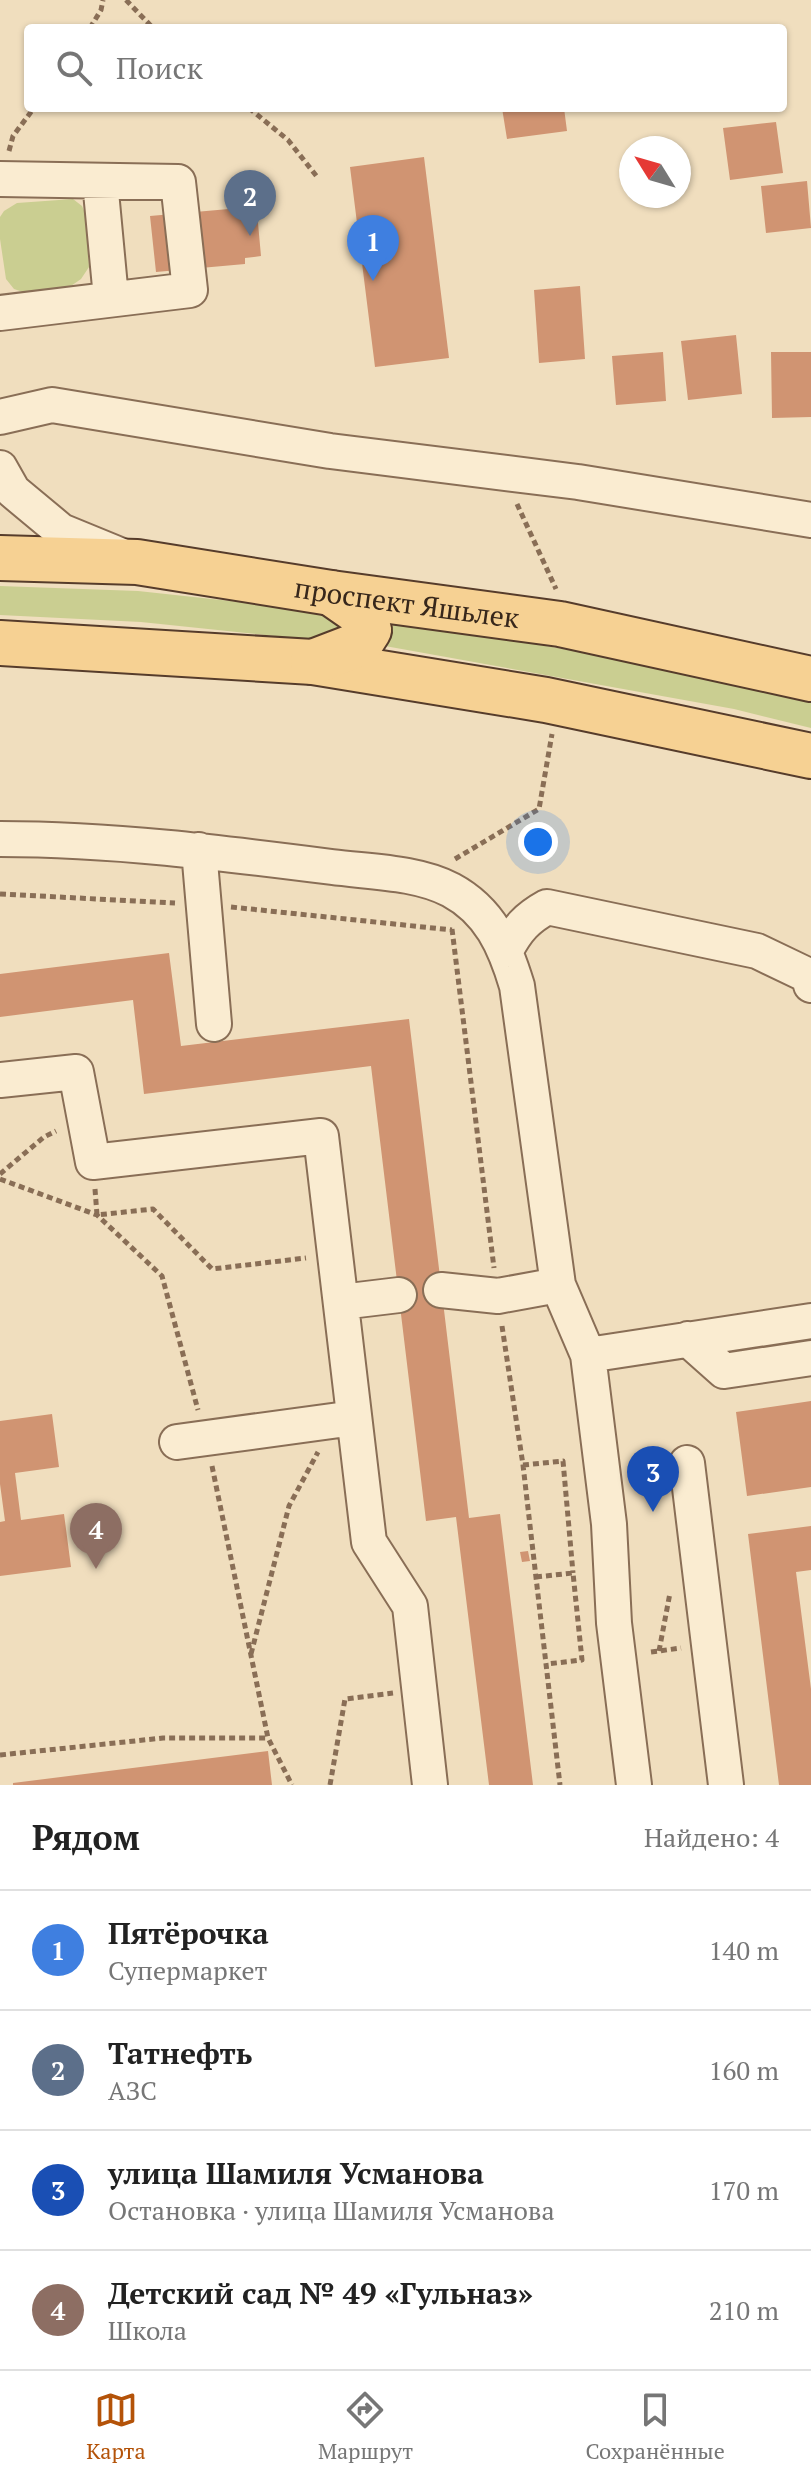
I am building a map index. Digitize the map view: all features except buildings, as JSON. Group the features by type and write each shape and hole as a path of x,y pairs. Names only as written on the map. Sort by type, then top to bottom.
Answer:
{"main road":[{"name":"проспект Яшьлек","path":"0,558 137,562 331,593 560,624 811,679"},
{"path":"313,662 360,644 369,630 364,616 331,593"},
{"path":"0,643 313,662 546,700 811,756"}],"street":[{"path":"0,313 190,290 178,182 2,179"},
{"path":"100,181 111,298"},
{"path":"0,417 52,405 330,451 578,482 811,520"},
{"path":"0,468 13,491 61,531 137,562"},
{"path":"0,839 52,839 199,850 413,878 448,876 547,907 757,951 809,976 811,985"},
{"path":"199,850 214,1024"},
{"path":"448,876 491,923 506,950 517,986 558,1285 588,1355 609,1524 614,1623 634,1785"},
{"path":"506,950 527,918 547,907"},
{"path":"0,1080 76,1072 93,1162 321,1136 341,1302 344,1420 369,1542 410,1606 430,1785"},
{"path":"441,1290 498,1296 558,1285"},
{"path":"341,1302 399,1295"},
{"path":"588,1355 811,1321"},
{"path":"688,1339 724,1371 811,1358"},
{"path":"192,1440 344,1420"},
{"path":"687,1463 726,1785"}],"path":[{"path":"92,24 103,0"},
{"path":"126,0 149,24"},
{"path":"2,179 13,136 31,112"},
{"path":"254,112 288,140 318,178"},
{"path":"503,475 557,590"},
{"path":"448,876 539,809 553,732"},
{"path":"0,894 179,903"},
{"path":"223,907 452,930 498,1296 523,1465 560,1785"},
{"path":"85,1118 44,1137 0,1176 97,1215 162,1276 192,1440 251,1655 268,1738 292,1785"},
{"path":"93,1162 97,1215"},
{"path":"97,1215 153,1209 212,1269 335,1255"},
{"path":"251,1655 289,1506 344,1420"},
{"path":"523,1465 563,1461 582,1660 547,1664"},
{"path":"536,1577 573,1573"},
{"path":"659,1651 672,1583"},
{"path":"330,1785 345,1699 419,1689"},
{"path":"0,1755 163,1738 268,1738"}],"green space":[{"path":"73,199 82,206 86,215 89,267 81,279 68,288 23,292 14,289 6,279 0,217 17,203"},
{"path":"0,586 138,591 331,612 340,620 342,635 332,642 141,622 0,615"},
{"path":"388,620 653,665 811,699 811,728 734,709 385,646"}],"place":[{"name":"Татнефть","path":"250,236"},
{"name":"Пятёрочка","path":"373,281"},
{"name":"улица Шамиля Усманова","path":"653,1512"},
{"name":"Детский сад № 49 «Гульназ»","path":"96,1569"}]}
